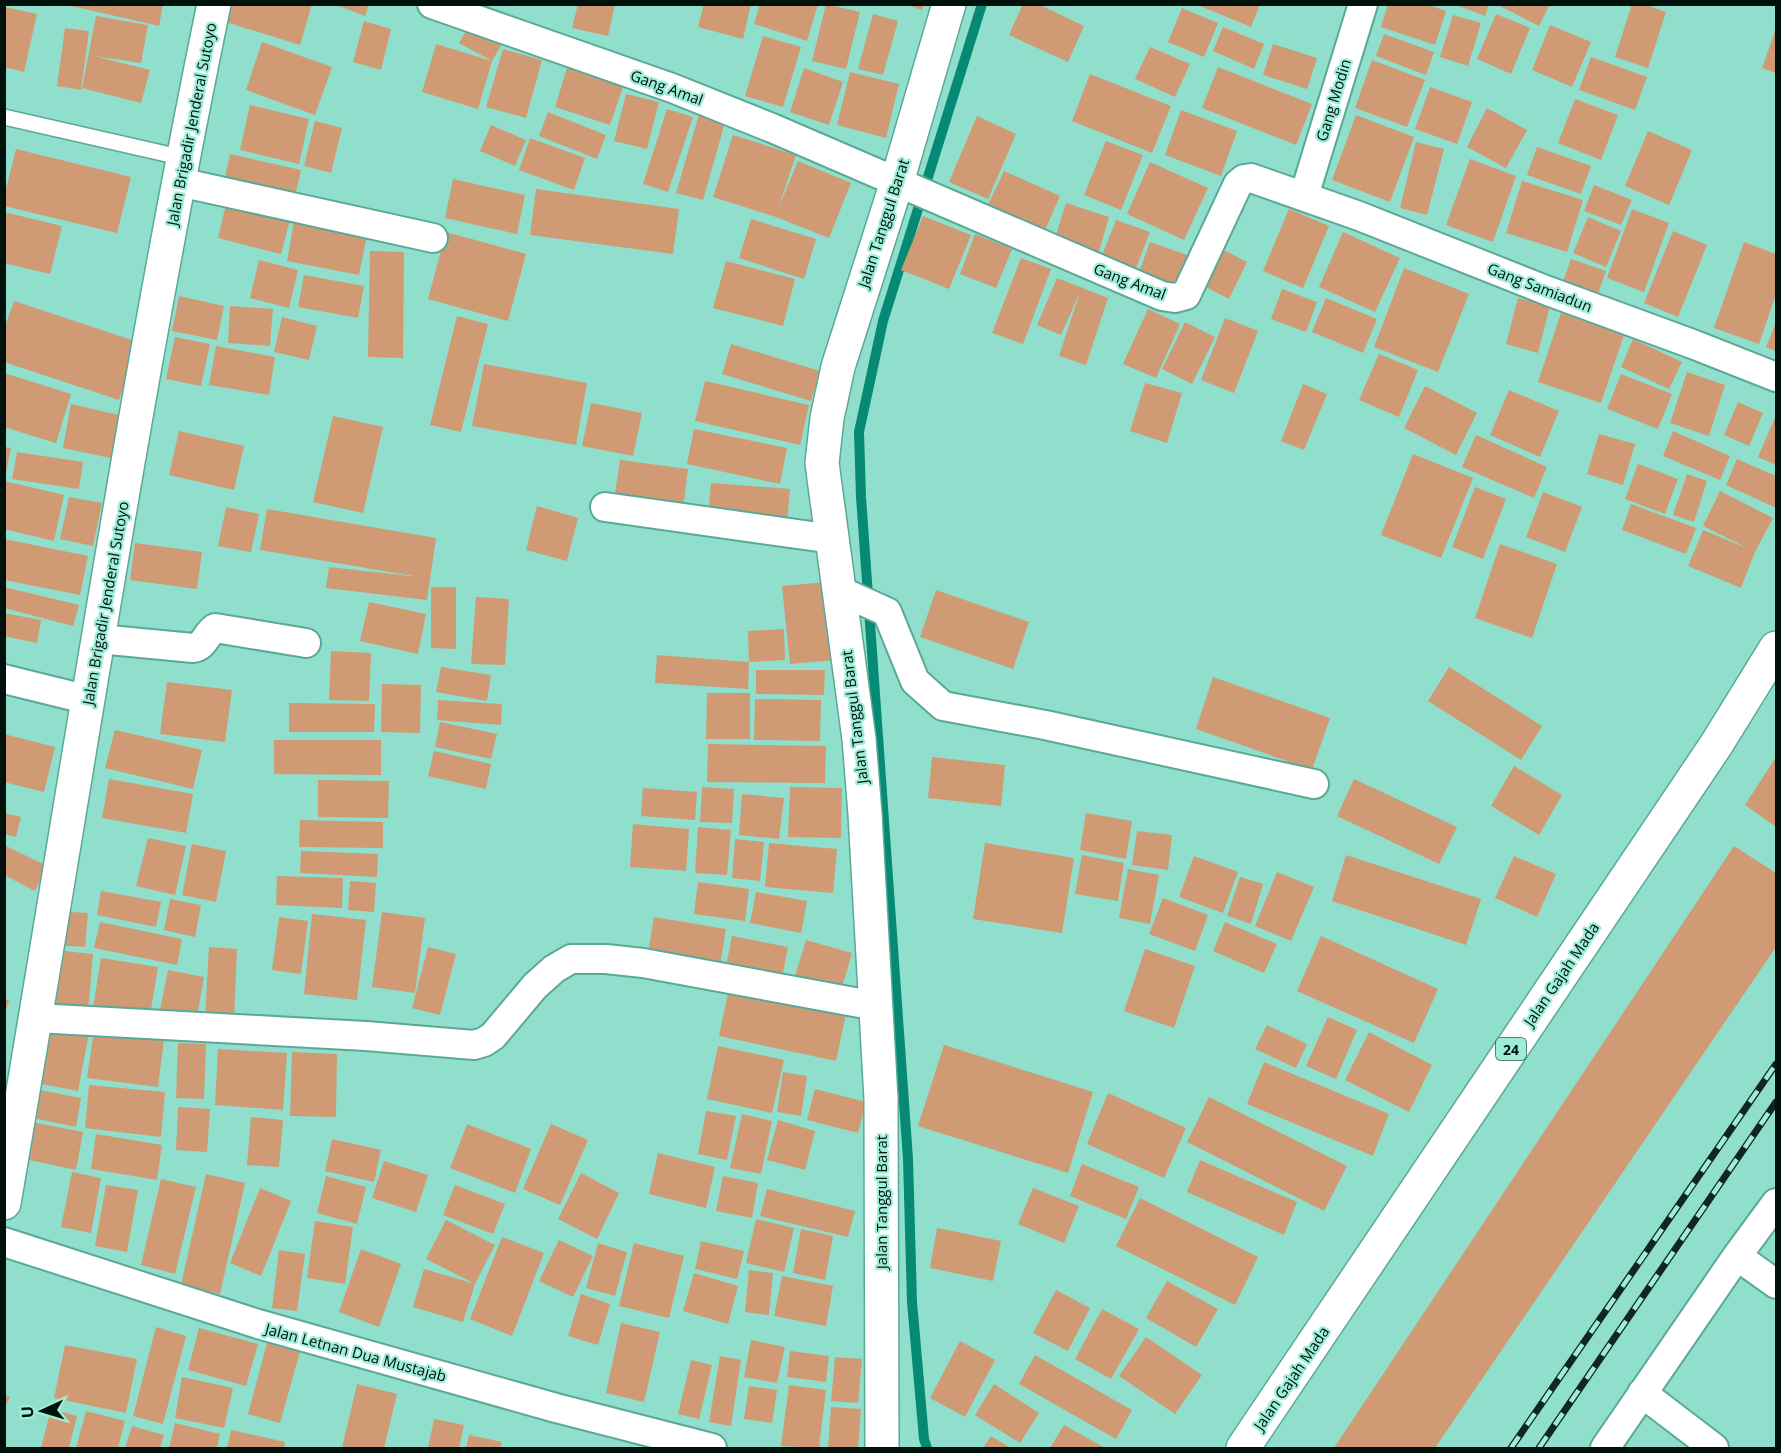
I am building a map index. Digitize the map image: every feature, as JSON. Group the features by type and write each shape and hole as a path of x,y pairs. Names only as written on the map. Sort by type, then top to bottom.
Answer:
{"main road":[{"name":"Jalan Brigadir Jenderal Sutoyo","path":"4,1203 99,639 182,170 214,4"},
{"name":"Jalan Tanggul Barat","path":"882,1449 881,1099 876,1006 859,739 846,594 833,539 822,463 826,418 838,367 900,183 950,4"},
{"name":"Jalan Gajah Mada","path":"1244,1449 1716,745 1776,648"}],"street":[{"name":"Gang Amal","path":"432,4 490,14 900,183 1162,296 1174,298 1186,295 1238,184 1244,179 1251,178 1304,196"},
{"name":"Gang Modin","path":"1304,196 1363,4"},
{"path":"182,170 433,238"},
{"name":"Gang Samiadun","path":"1304,196 1776,377"},
{"path":"605,507 833,539"},
{"path":"846,594 887,612 915,681 943,706 1046,725 1314,784"},
{"path":"99,639 193,648 202,644 215,628 306,643"},
{"path":"4,679 89,700"},
{"path":"36,1018 366,1036 474,1045 484,1042 493,1035 535,986 554,969 571,959 606,959 643,963 876,1006"},
{"path":"1605,1449 1776,1203"},
{"name":"Jalan Letnan Dua Mustajab","path":"4,1242 258,1324 556,1408 712,1449"},
{"path":"1737,1256 1776,1284"},
{"path":"1642,1393 1714,1449"}],"lane":[{"path":"4,117 182,170"}],"building":[{"path":"63,4 163,4 159,26"},
{"path":"223,4 312,4 300,45 219,20"},
{"path":"334,4 369,4 365,16"},
{"path":"578,4 615,4 608,36 572,28"},
{"path":"704,4 751,4 743,39 698,27"},
{"path":"760,4 818,4 807,41 754,24"},
{"path":"826,4 860,12 846,69 812,61"},
{"path":"906,4 924,4 922,10"},
{"path":"1023,4 1038,4 1084,26 1068,62 1009,35"},
{"path":"1195,4 1260,4 1251,27"},
{"path":"1388,4 1426,4 1446,11 1435,45 1381,27"},
{"path":"1459,4 1489,4 1485,16 1459,6"},
{"path":"1501,4 1550,4 1539,26 1500,6"},
{"path":"1632,4 1643,4 1666,12 1648,68 1615,57"},
{"path":"4,7 37,14 24,72 4,67"},
{"path":"1182,8 1218,23 1204,57 1168,42"},
{"path":"873,14 898,21 883,75 858,69"},
{"path":"1496,14 1530,28 1511,74 1477,59"},
{"path":"1453,15 1481,23 1468,66 1440,57"},
{"path":"96,16 148,25 141,63 94,56 150,70 141,103 82,88"},
{"path":"364,21 391,29 381,70 353,62"},
{"path":"471,22 504,40 492,61 459,43"},
{"path":"1550,25 1591,42 1572,87 1532,70"},
{"path":"1223,27 1264,44 1254,69 1213,51"},
{"path":"65,28 89,31 81,90 57,86"},
{"path":"1776,28 1776,73 1762,68"},
{"path":"1384,34 1434,52 1426,75 1376,56"},
{"path":"763,36 801,47 783,107 745,96"},
{"path":"262,42 332,67 315,115 246,90"},
{"path":"436,44 492,61 478,109 422,92"},
{"path":"1273,44 1317,58 1307,89 1263,75"},
{"path":"1150,47 1190,64 1175,97 1135,79"},
{"path":"503,49 542,60 526,118 486,107"},
{"path":"1591,57 1647,77 1635,110 1579,90"},
{"path":"1372,60 1425,80 1407,127 1355,108"},
{"path":"1218,67 1312,104 1296,145 1202,108"},
{"path":"567,68 623,87 610,125 555,107"},
{"path":"804,68 843,82 829,125 790,112"},
{"path":"850,72 899,84 886,138 837,125"},
{"path":"1090,74 1171,106 1152,153 1072,121"},
{"path":"1430,87 1472,102 1457,144 1415,129"},
{"path":"626,94 659,102 647,149 614,141"},
{"path":"1575,99 1618,115 1601,160 1558,143"},
{"path":"250,105 309,119 299,164 240,150"},
{"path":"1487,108 1527,130 1506,168 1467,147"},
{"path":"667,109 693,117 668,192 643,184"},
{"path":"1181,110 1237,131 1221,176 1165,155"},
{"path":"700,111 726,119 703,200 676,193"},
{"path":"548,112 606,135 597,159 539,136"},
{"path":"1356,115 1414,137 1390,202 1332,180"},
{"path":"977,116 1016,134 988,199 949,182"},
{"path":"315,121 342,128 331,173 304,166"},
{"path":"491,125 526,140 515,166 480,151"},
{"path":"1648,131 1692,150 1669,205 1625,186"},
{"path":"733,135 796,155 778,209 798,161 851,183 829,238 776,217 713,197"},
{"path":"530,138 585,158 574,190 519,170"},
{"path":"1106,141 1143,155 1121,210 1084,195"},
{"path":"1416,142 1444,149 1427,215 1400,208"},
{"path":"1537,147 1591,166 1581,194 1527,175"},
{"path":"16,149 131,177 117,233 4,206 4,197"},
{"path":"230,154 301,170 293,204 223,187"},
{"path":"1470,159 1516,176 1493,242 1446,225"},
{"path":"1150,162 1208,188 1184,240 1127,214"},
{"path":"1004,171 1060,196 1043,235 986,209"},
{"path":"453,179 525,195 517,234 445,218"},
{"path":"1522,181 1583,200 1567,252 1506,233"},
{"path":"1594,185 1632,200 1621,225 1584,211"},
{"path":"536,189 679,209 673,254 530,235"},
{"path":"227,200 291,216 281,254 218,238"},
{"path":"1066,203 1109,217 1098,255 1054,241"},
{"path":"1289,209 1329,226 1303,288 1263,271"},
{"path":"1632,209 1669,223 1644,292 1607,278"},
{"path":"4,212 62,226 50,274 4,263"},
{"path":"295,216 368,231 359,275 287,261"},
{"path":"923,216 971,235 949,289 901,270"},
{"path":"1588,217 1621,231 1606,267 1573,253"},
{"path":"751,219 816,239 804,279 739,258"},
{"path":"1116,220 1150,232 1135,271 1101,258"},
{"path":"1673,231 1707,245 1678,317 1644,303"},
{"path":"446,232 526,254 508,321 428,299"},
{"path":"1343,232 1400,258 1375,312 1319,287"},
{"path":"975,234 1012,249 996,288 960,274"},
{"path":"1150,242 1190,256 1178,289 1138,275"},
{"path":"1744,242 1776,254 1776,294 1759,344 1714,328"},
{"path":"1220,248 1247,262 1229,299 1202,285"},
{"path":"370,251 404,252 403,358 368,357"},
{"path":"1021,258 1051,269 1023,344 992,333"},
{"path":"1571,259 1606,271 1597,297 1562,284"},
{"path":"259,260 298,270 289,308 250,298"},
{"path":"726,261 795,279 783,326 713,308"},
{"path":"1404,268 1469,294 1438,372 1374,347"},
{"path":"304,275 364,286 358,318 298,307"},
{"path":"1057,278 1108,298 1086,365 1059,356 1080,292 1061,335 1037,325"},
{"path":"1282,289 1317,302 1306,332 1271,319"},
{"path":"179,296 224,306 217,340 172,331"},
{"path":"1326,298 1377,319 1363,353 1312,332"},
{"path":"1518,298 1550,306 1538,353 1506,344"},
{"path":"14,301 138,342 119,400 4,362 4,329"},
{"path":"230,306 273,309 270,346 228,343"},
{"path":"1148,309 1180,324 1156,378 1123,364"},
{"path":"1561,313 1624,335 1601,403 1538,382"},
{"path":"457,316 488,324 461,432 430,425"},
{"path":"282,317 317,326 309,360 274,352"},
{"path":"1225,318 1258,331 1234,393 1201,380"},
{"path":"1185,322 1215,337 1192,384 1162,369"},
{"path":"1776,322 1776,351 1766,347"},
{"path":"175,337 210,344 201,386 166,379"},
{"path":"1633,339 1682,362 1669,389 1621,367"},
{"path":"731,344 820,371 811,401 722,374"},
{"path":"216,346 275,357 269,395 209,385"},
{"path":"1379,354 1418,370 1399,417 1359,400"},
{"path":"484,364 587,383 576,445 472,426"},
{"path":"1687,372 1725,385 1709,436 1670,423"},
{"path":"4,373 71,394 56,443 4,427"},
{"path":"1621,374 1672,394 1658,429 1607,409"},
{"path":"705,381 809,405 800,445 695,421"},
{"path":"1145,383 1182,393 1167,443 1130,431"},
{"path":"1303,384 1327,394 1304,450 1281,441"},
{"path":"1425,386 1477,413 1456,455 1404,428"},
{"path":"1509,390 1559,411 1540,457 1490,435"},
{"path":"1738,402 1763,413 1749,446 1724,435"},
{"path":"591,403 642,413 633,456 582,446"},
{"path":"71,404 123,416 115,459 63,448"},
{"path":"1776,415 1776,465 1758,457"},
{"path":"333,416 383,427 363,513 313,502"},
{"path":"694,429 787,448 780,484 687,464"},
{"path":"179,431 244,446 234,490 169,475"},
{"path":"1673,431 1730,456 1720,480 1663,456"},
{"path":"1599,434 1635,444 1623,485 1587,474"},
{"path":"1476,435 1547,467 1534,498 1462,467"},
{"path":"5,447 11,448 6,473 5,473"},
{"path":"17,452 83,462 79,489 12,479"},
{"path":"1413,454 1473,478 1441,558 1381,535"},
{"path":"1737,459 1776,476 1776,508 1726,485"},
{"path":"620,460 688,469 683,509 614,500"},
{"path":"1638,464 1678,479 1665,514 1625,499"},
{"path":"1687,474 1707,481 1694,522 1673,515"},
{"path":"4,481 64,495 54,541 4,529"},
{"path":"711,483 790,489 787,523 708,518"},
{"path":"1475,487 1506,499 1483,559 1452,547"},
{"path":"1720,491 1773,518 1755,552 1741,588 1688,566 1703,530 1749,549 1703,526"},
{"path":"1543,492 1582,507 1565,552 1526,537"},
{"path":"69,497 102,503 93,546 60,539"},
{"path":"1631,504 1696,528 1686,554 1622,530"},
{"path":"537,506 578,518 567,561 526,550"},
{"path":"226,507 259,514 251,552 218,546"},
{"path":"267,509 436,538 427,600 326,588 329,567 419,577 260,550"},
{"path":"4,539 88,556 80,595 4,580"},
{"path":"135,543 202,552 197,589 130,580"},
{"path":"1500,544 1557,564 1532,638 1475,618"},
{"path":"827,582 834,660 790,664 782,586"},
{"path":"4,587 79,605 73,626 4,608"},
{"path":"431,587 456,587 456,649 431,648"},
{"path":"936,590 1029,622 1013,669 920,637"},
{"path":"476,597 509,599 505,665 471,664"},
{"path":"369,602 426,614 418,654 360,641"},
{"path":"4,613 41,620 37,643 4,636"},
{"path":"784,629 785,660 749,662 748,631"},
{"path":"331,651 371,653 369,701 329,700"},
{"path":"657,655 749,662 748,689 655,683"},
{"path":"441,667 491,675 487,701 436,692"},
{"path":"1449,667 1542,726 1521,760 1428,701"},
{"path":"756,670 825,670 824,695 756,694"},
{"path":"1213,677 1330,718 1312,770 1196,729"},
{"path":"167,682 232,690 225,742 160,734"},
{"path":"382,684 421,685 420,733 381,732"},
{"path":"707,693 750,693 750,739 706,739"},
{"path":"755,699 821,700 820,741 754,740"},
{"path":"438,700 502,704 501,725 437,720"},
{"path":"289,703 375,704 374,732 289,732"},
{"path":"440,722 497,734 491,759 435,747"},
{"path":"115,730 202,750 193,789 105,768"},
{"path":"4,734 55,747 44,792 4,782"},
{"path":"274,740 381,740 381,775 274,774"},
{"path":"708,744 826,746 825,783 707,782"},
{"path":"434,751 491,764 486,789 428,776"},
{"path":"932,757 1005,765 1001,806 928,798"},
{"path":"1776,757 1776,827 1745,805"},
{"path":"1514,766 1562,795 1539,835 1491,806"},
{"path":"109,779 193,794 186,833 102,818"},
{"path":"1354,779 1457,827 1439,864 1337,816"},
{"path":"318,780 389,781 388,818 318,817"},
{"path":"702,787 734,789 732,823 700,822"},
{"path":"790,787 842,788 841,838 788,837"},
{"path":"643,788 697,792 695,820 641,816"},
{"path":"742,794 784,798 779,839 739,835"},
{"path":"4,813 21,817 16,837 4,834"},
{"path":"1086,813 1132,821 1126,859 1080,850"},
{"path":"300,820 383,822 383,848 299,847"},
{"path":"633,824 689,829 686,871 630,867"},
{"path":"698,827 731,830 727,875 695,873"},
{"path":"1137,831 1172,835 1168,870 1132,865"},
{"path":"148,838 186,846 175,895 136,886"},
{"path":"735,839 764,842 760,881 732,878"},
{"path":"769,843 837,849 833,893 765,887"},
{"path":"985,843 1074,858 1062,933 973,919"},
{"path":"192,844 226,851 216,902 182,895"},
{"path":"4,845 47,866 35,891 4,875"},
{"path":"1734,846 1776,873 1776,947 1435,1448 1334,1448"},
{"path":"301,851 378,854 377,877 300,873"},
{"path":"1082,855 1124,863 1118,901 1075,894"},
{"path":"1346,855 1481,899 1466,945 1332,901"},
{"path":"1194,856 1238,872 1223,913 1179,897"},
{"path":"1514,856 1556,874 1537,917 1495,898"},
{"path":"1128,869 1159,875 1150,924 1119,918"},
{"path":"1277,872 1314,887 1291,941 1255,926"},
{"path":"277,876 343,878 342,908 276,905"},
{"path":"1240,877 1263,884 1251,924 1227,916"},
{"path":"350,881 376,883 374,912 348,910"},
{"path":"698,882 749,889 745,921 694,914"},
{"path":"101,891 161,902 156,927 97,915"},
{"path":"756,892 807,901 801,933 750,923"},
{"path":"1163,898 1208,915 1195,951 1149,934"},
{"path":"170,899 201,905 195,937 164,930"},
{"path":"57,911 88,913 85,947 55,945"},
{"path":"382,912 425,918 415,993 372,987"},
{"path":"312,914 366,920 357,1000 304,994"},
{"path":"279,917 308,921 301,974 272,970"},
{"path":"654,917 726,929 720,966 648,953"},
{"path":"100,922 182,939 177,965 94,948"},
{"path":"1225,922 1277,944 1264,973 1213,951"},
{"path":"732,936 788,947 781,983 725,971"},
{"path":"1321,936 1438,989 1414,1043 1297,991"},
{"path":"806,940 852,953 840,994 794,979"},
{"path":"209,947 237,949 234,1019 205,1018"},
{"path":"428,947 456,954 440,1015 412,1008"},
{"path":"1145,949 1195,966 1174,1028 1124,1011"},
{"path":"55,950 93,954 88,1012 49,1008"},
{"path":"101,958 158,967 150,1016 93,1008"},
{"path":"168,970 204,977 196,1022 159,1015"},
{"path":"730,984 847,1009 836,1061 719,1036"},
{"path":"4,999 9,1000 5,1014 4,1014"},
{"path":"1328,1017 1357,1030 1336,1079 1306,1066"},
{"path":"48,1024 89,1033 78,1091 36,1083"},
{"path":"1267,1025 1307,1044 1296,1068 1255,1049"},
{"path":"94,1030 164,1040 158,1087 87,1078"},
{"path":"1369,1032 1432,1065 1409,1112 1345,1080"},
{"path":"178,1043 206,1044 204,1099 176,1098"},
{"path":"944,1045 1093,1092 1068,1173 918,1126"},
{"path":"718,1046 784,1060 772,1113 707,1099"},
{"path":"218,1049 287,1053 283,1110 215,1105"},
{"path":"292,1052 337,1054 336,1117 290,1116"},
{"path":"1264,1062 1389,1114 1373,1156 1247,1104"},
{"path":"783,1072 807,1076 801,1116 777,1112"},
{"path":"89,1085 165,1092 161,1137 85,1128"},
{"path":"30,1088 81,1098 76,1127 24,1116"},
{"path":"815,1089 866,1102 858,1133 807,1120"},
{"path":"1108,1093 1186,1128 1164,1178 1087,1144"},
{"path":"1209,1097 1347,1166 1324,1211 1187,1142"},
{"path":"178,1107 210,1109 207,1152 176,1150"},
{"path":"706,1111 736,1116 727,1160 698,1154"},
{"path":"742,1114 772,1121 761,1174 730,1168"},
{"path":"251,1117 283,1120 279,1167 247,1165"},
{"path":"778,1120 815,1131 805,1170 767,1160"},
{"path":"27,1121 83,1132 76,1170 20,1158"},
{"path":"467,1124 531,1149 515,1193 450,1168"},
{"path":"551,1124 588,1140 560,1205 523,1189"},
{"path":"96,1134 162,1145 157,1180 91,1169"},
{"path":"332,1139 381,1150 374,1182 325,1171"},
{"path":"658,1153 715,1167 706,1208 649,1194"},
{"path":"1200,1160 1297,1202 1284,1235 1187,1192"},
{"path":"384,1161 428,1175 416,1212 372,1198"},
{"path":"1082,1164 1139,1187 1126,1219 1070,1196"},
{"path":"72,1172 101,1178 91,1233 61,1227"},
{"path":"581,1173 619,1193 597,1239 558,1219"},
{"path":"206,1174 245,1183 220,1294 181,1285"},
{"path":"326,1176 366,1187 357,1224 317,1213"},
{"path":"723,1176 758,1183 752,1218 716,1211"},
{"path":"161,1179 196,1187 175,1274 141,1265"},
{"path":"106,1185 138,1190 127,1252 95,1246"},
{"path":"455,1185 505,1204 493,1234 443,1215"},
{"path":"260,1188 291,1201 261,1276 230,1263"},
{"path":"1033,1188 1079,1206 1064,1243 1018,1224"},
{"path":"767,1189 855,1211 848,1237 760,1216"},
{"path":"1140,1198 1258,1257 1235,1305 1116,1246"},
{"path":"756,1219 794,1228 784,1272 746,1263"},
{"path":"446,1220 495,1245 475,1284 426,1259"},
{"path":"315,1221 353,1227 345,1284 307,1278"},
{"path":"937,1228 1001,1241 993,1281 930,1268"},
{"path":"801,1229 833,1236 825,1280 793,1273"},
{"path":"502,1237 544,1253 512,1336 470,1319"},
{"path":"559,1240 593,1256 573,1297 539,1281"},
{"path":"701,1241 744,1251 737,1279 695,1269"},
{"path":"598,1243 627,1252 615,1296 586,1288"},
{"path":"634,1243 684,1256 669,1318 619,1306"},
{"path":"361,1249 401,1264 379,1327 339,1312"},
{"path":"279,1250 305,1254 297,1311 272,1308"},
{"path":"424,1269 475,1284 463,1322 413,1307"},
{"path":"749,1270 773,1273 769,1315 745,1312"},
{"path":"694,1273 738,1286 728,1324 683,1311"},
{"path":"782,1276 833,1286 826,1326 774,1316"},
{"path":"1167,1281 1218,1309 1196,1347 1146,1318"},
{"path":"1056,1290 1090,1308 1068,1351 1033,1333"},
{"path":"581,1294 610,1304 598,1345 568,1336"},
{"path":"1102,1309 1139,1329 1111,1379 1075,1359"},
{"path":"621,1323 660,1332 644,1402 606,1393"},
{"path":"156,1327 186,1336 163,1424 133,1416"},
{"path":"199,1328 258,1344 246,1386 188,1370"},
{"path":"1146,1337 1202,1375 1175,1414 1119,1376"},
{"path":"751,1340 785,1347 777,1383 744,1377"},
{"path":"960,1341 995,1360 965,1417 930,1398"},
{"path":"267,1343 300,1352 280,1423 248,1414"},
{"path":"65,1345 137,1359 126,1413 54,1398"},
{"path":"790,1351 829,1356 826,1382 787,1377"},
{"path":"1035,1355 1132,1410 1116,1439 1019,1384"},
{"path":"720,1356 741,1360 731,1426 709,1422"},
{"path":"835,1357 862,1359 858,1403 831,1401"},
{"path":"691,1360 712,1365 699,1419 678,1414"},
{"path":"182,1377 233,1388 224,1428 175,1418"},
{"path":"357,1384 397,1394 384,1448 342,1448"},
{"path":"994,1384 1039,1413 1020,1443 975,1415"},
{"path":"789,1385 826,1390 819,1448 781,1446"},
{"path":"749,1386 777,1390 772,1423 744,1419"},
{"path":"4,1394 10,1397 4,1408"},
{"path":"831,1407 861,1409 858,1448 828,1448"},
{"path":"51,1409 77,1416 69,1448 41,1448"},
{"path":"86,1411 125,1421 118,1448 76,1448"},
{"path":"434,1419 464,1425 459,1448 428,1448"},
{"path":"175,1423 220,1434 217,1448 169,1448"},
{"path":"1064,1425 1105,1448 1050,1448"},
{"path":"132,1426 164,1435 160,1448 125,1448"},
{"path":"231,1430 285,1442 284,1448 227,1448"},
{"path":"469,1435 502,1442 500,1448 466,1448"},
{"path":"991,1436 1011,1448 983,1448"}],"waterway":[{"path":"927,1448 924,1439 912,1302 908,1159 861,497 859,432 883,321 982,4"}],"railway":[{"path":"1511,1448 1776,1064"},
{"path":"1539,1448 1776,1102"}]}
